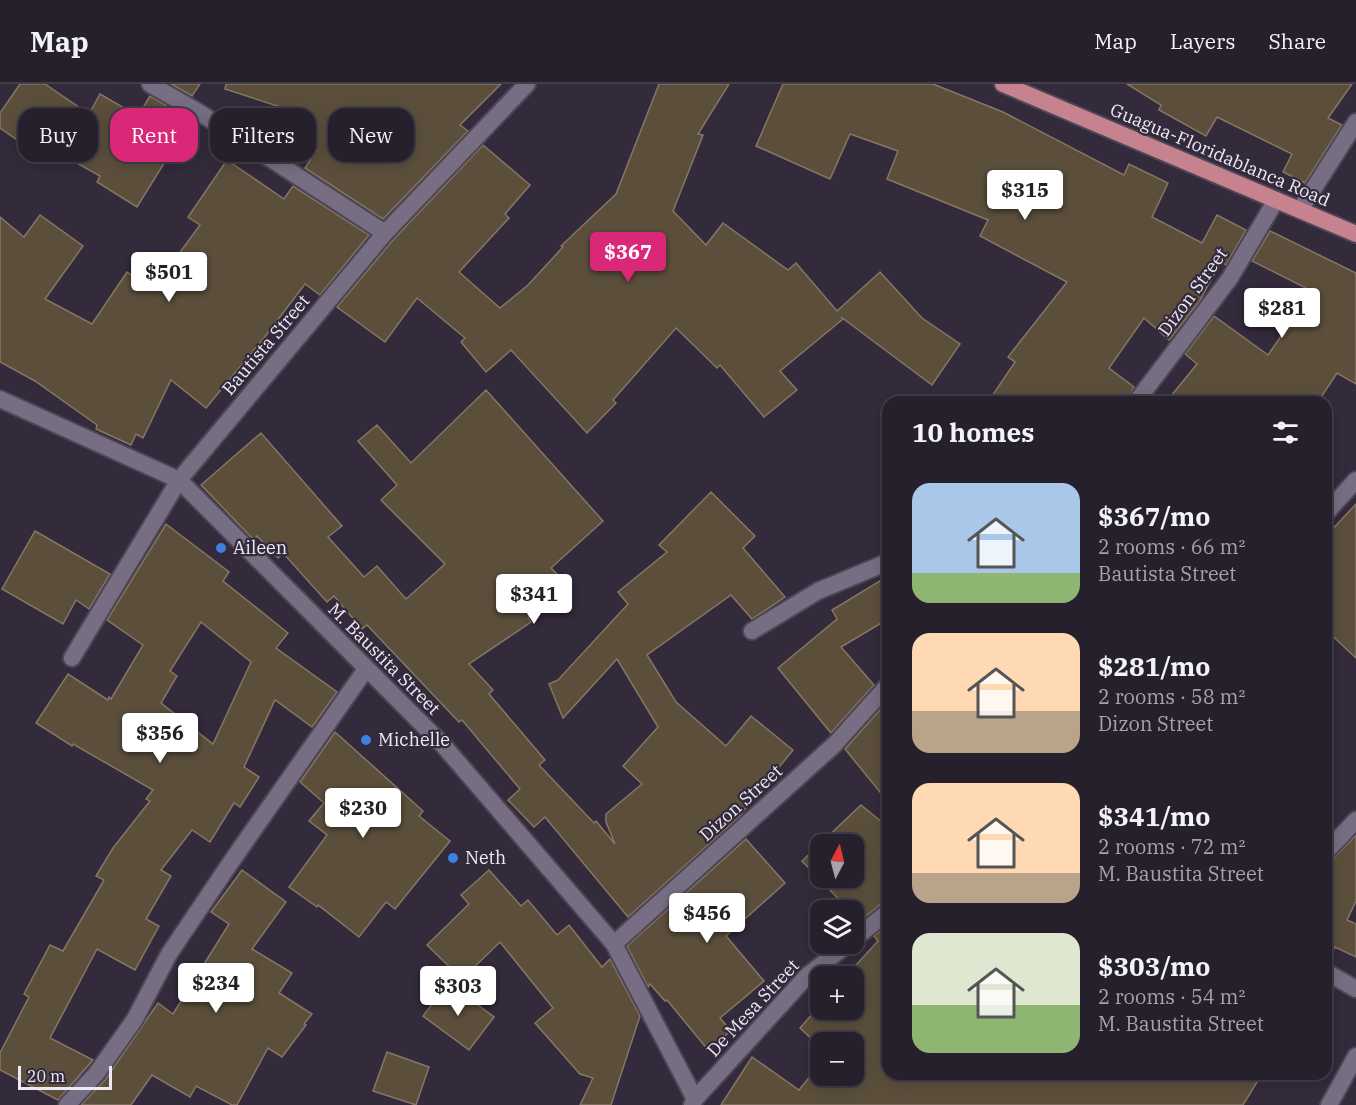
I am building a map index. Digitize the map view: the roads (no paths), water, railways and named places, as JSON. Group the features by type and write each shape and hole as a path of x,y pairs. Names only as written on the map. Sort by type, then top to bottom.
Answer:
{"main road":[{"name":"Guagua-Floridablanca Road","path":"1003,84 1356,234"}],"street":[{"path":"150,84 200,113 385,233"},
{"name":"Bautista Street","path":"72,658 179,480 385,233 527,84"},
{"path":"1300,210 1356,122"},
{"name":"Dizon Street","path":"1141,396 1230,279 1276,200"},
{"name":"M. Baustita Street","path":"0,399 179,480 443,745 614,944 694,1102"},
{"path":"1332,506 1356,480"},
{"path":"752,631 818,591 882,564"},
{"path":"67,1105 96,1074 135,1019 170,954 231,862 366,669"},
{"name":"Dizon Street","path":"614,944 835,744 882,692"},
{"path":"1332,846 1356,820"},
{"path":"864,931 882,917"},
{"name":"De Mesa Street","path":"694,1102 808,975 835,954"},
{"path":"1332,975 1356,989"},
{"path":"1329,1105 1356,1056"}],"place":[{"name":"Aileen","path":"221,548"},
{"name":"Michelle","path":"366,740"},
{"name":"Neth","path":"453,858"}]}
